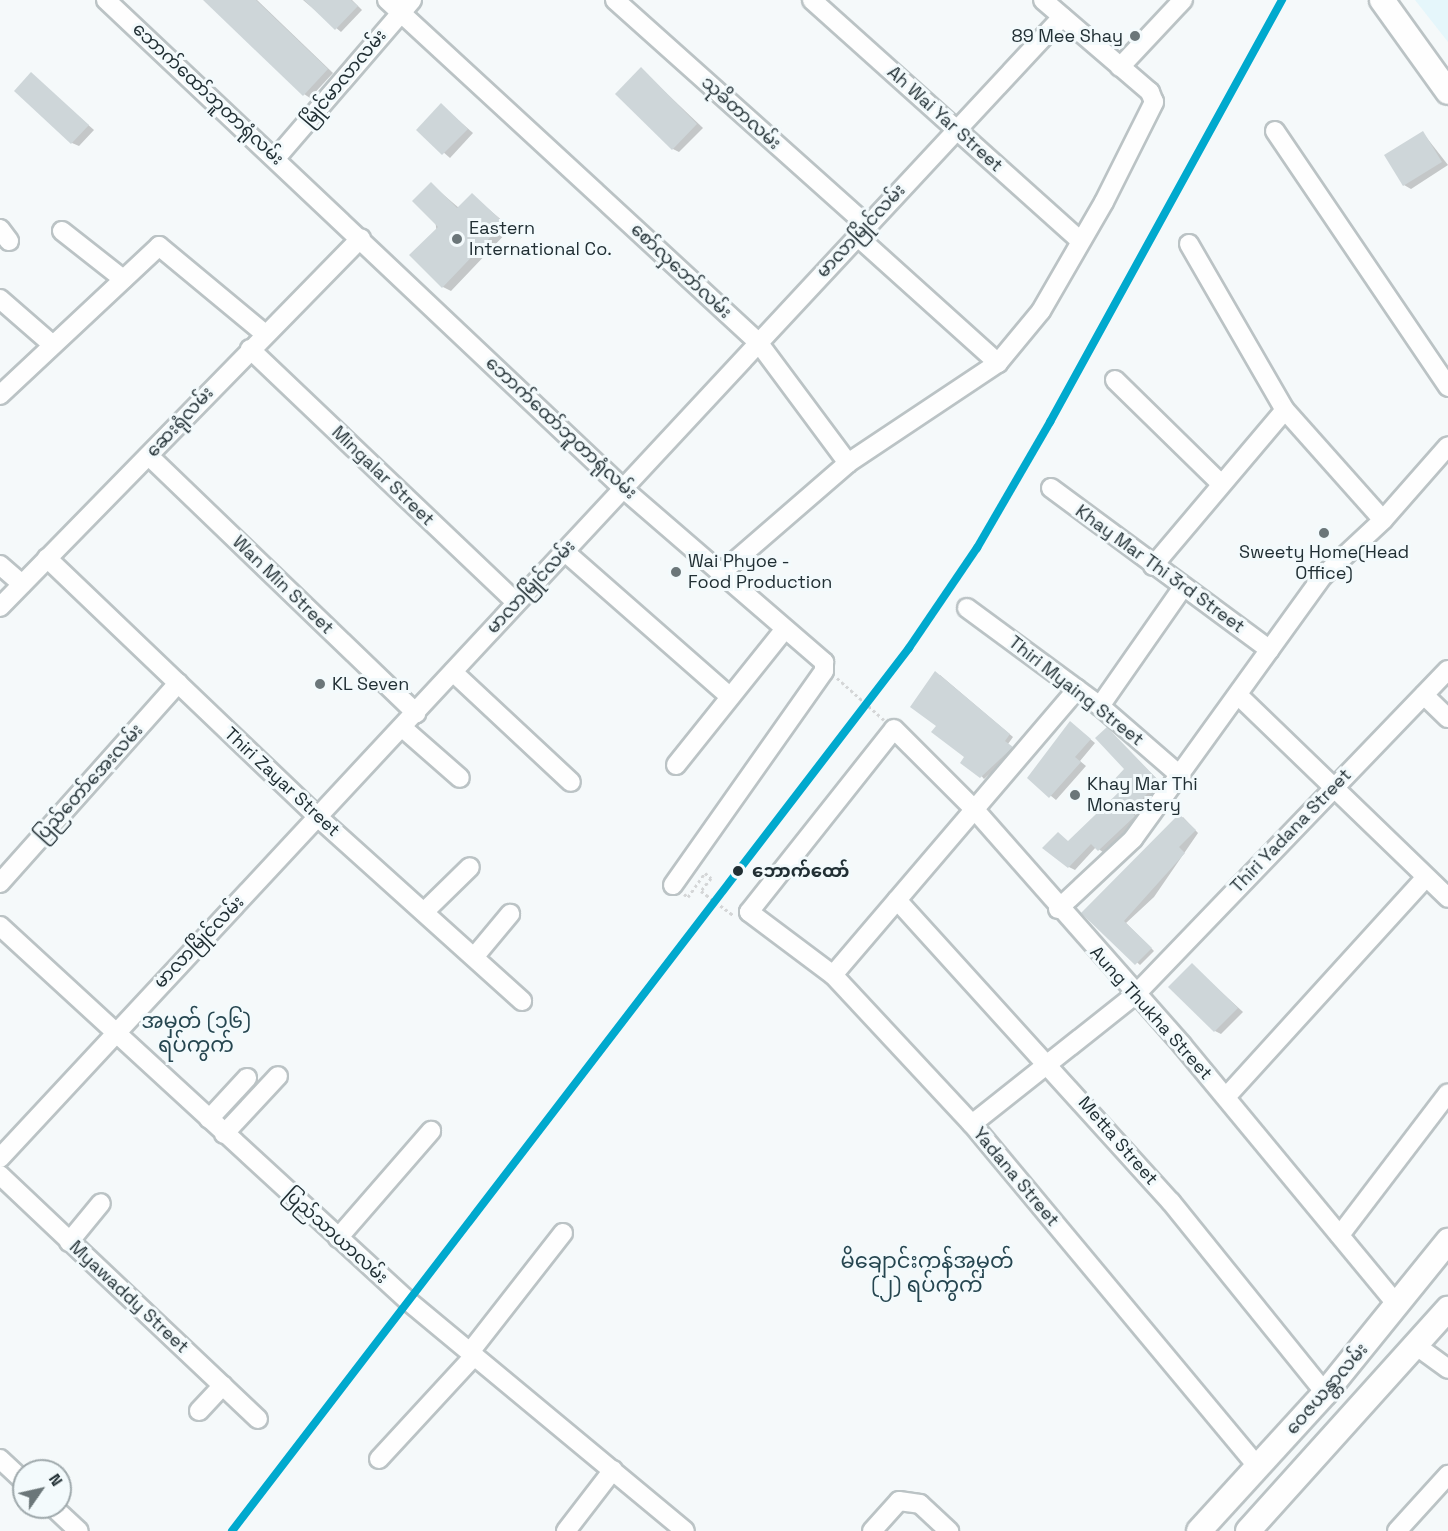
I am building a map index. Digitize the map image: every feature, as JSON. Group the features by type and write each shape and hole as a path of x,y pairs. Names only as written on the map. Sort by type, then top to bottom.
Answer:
{"main road":[{"path":"1382,0 1448,92"},
{"name":"ဝေဇယန္တာလမ်း","path":"1199,1531 1325,1393 1397,1305 1445,1251"},
{"name":"ဝေဇယန္တာလမ်း","path":"1248,1531 1418,1347 1448,1309"}],"street":[{"name":"ဘောက်ထော်ဘူတာရုံလမ်း","path":"106,0 277,158 626,491 826,666"},
{"name":"သုခိတာလမ်း","path":"615,0 862,230 998,363"},
{"name":"Ah Wai Yar Street","path":"812,0 1078,239"},
{"path":"720,574 848,464 998,363 1041,312 1078,239 1104,202 1151,111 1150,92 1043,0"},
{"path":"1120,67 1183,0"},
{"name":"မြိုင်မာလာလမ်း","path":"277,158 400,4"},
{"name":"စော်လှဘော်လမ်း","path":"400,4 758,342 848,464"},
{"name":"မာလာမြိုင်လမ်း","path":"0,1158 112,1032 320,819 404,729 516,602 564,551 626,491 758,342 1062,17"},
{"path":"1275,131 1448,387"},
{"path":"62,231 123,279"},
{"name":"ဆေးရုံလမ်း","path":"0,607 361,238"},
{"path":"1189,244 1286,410 1383,520"},
{"path":"0,395 151,252 167,249 265,334"},
{"path":"0,299 53,345"},
{"name":"Mingalar Street","path":"250,349 516,602"},
{"path":"1115,380 1220,483"},
{"path":"1153,566 1220,483 1286,410"},
{"path":"1058,909 1133,839 1182,777 1323,576 1383,520 1448,446"},
{"name":"Wan Min Street","path":"149,456 416,713"},
{"name":"Khay Mar Thi 3rd Street","path":"1051,489 1270,650"},
{"path":"564,551 729,697"},
{"name":"Thiri Zayar Street","path":"47,558 320,819 475,956 522,1001"},
{"path":"0,565 22,584"},
{"path":"1100,706 1183,586"},
{"name":"Thiri Myaing Street","path":"967,608 1100,706 1182,777"},
{"path":"676,765 784,630"},
{"path":"673,885 826,666"},
{"name":"Thiri Yadana Street","path":"972,1124 1052,1066 1136,995 1332,787 1448,670"},
{"path":"453,672 571,782"},
{"name":"ပြည်တော်အေးလမ်း","path":"0,883 178,684"},
{"path":"833,975 1077,689"},
{"path":"1238,695 1448,898"},
{"path":"1424,695 1448,718"},
{"path":"404,729 460,778"},
{"path":"742,915 894,729"},
{"name":"Aung Thukha Street","path":"894,729 975,810 1058,909 1226,1097 1397,1305"},
{"path":"424,912 470,867"},
{"path":"1226,1097 1426,877"},
{"name":"Metta Street","path":"897,900 1052,1066 1171,1202 1325,1393"},
{"path":"475,956 510,914"},
{"name":"Yadana Street","path":"742,915 833,975 972,1124 1258,1467"},
{"name":"ပြည်သာယာလမ်း","path":"0,926 112,1032 338,1238 472,1354 685,1531"},
{"path":"225,1134 278,1076"},
{"path":"209,1119 247,1078"},
{"path":"1340,1234 1448,1093"},
{"path":"338,1238 431,1131"},
{"name":"Myawaddy Street","path":"0,1175 258,1419"},
{"path":"69,1242 101,1203"},
{"path":"379,1459 472,1354 563,1233"},
{"path":"1418,1347 1448,1369"},
{"path":"199,1411 223,1385"},
{"path":"0,1459 12,1470"},
{"path":"566,1531 614,1470"},
{"path":"1397,1531 1448,1475"},
{"path":"872,1531 899,1501 920,1504 949,1531"},
{"path":"66,1519 79,1531"}],"path":[{"path":"826,666 894,729"},
{"path":"711,878 701,891 742,915"}],"shaded area":[{"path":"1415,0 1448,0 1448,42"}],"building":[{"path":"203,0 256,0 328,69 303,96"},
{"path":"304,0 351,0 358,6 335,30"},
{"path":"641,67 697,124 672,150 615,94"},
{"path":"31,72 89,125 71,144 14,91"},
{"path":"441,103 468,129 442,155 416,130"},
{"path":"1423,131 1442,162 1403,186 1384,155"},
{"name":"Eastern International Co.","path":"431,182 457,208 472,193 504,223 442,288 409,255 438,227 412,201"},
{"path":"935,671 1010,734 1005,741 1013,747 980,778 960,763 964,757 931,732 936,726 910,707"},
{"path":"1070,721 1091,739 1075,757 1081,762 1049,798 1027,778"},
{"path":"1107,727 1159,781 1131,811 1135,816 1098,851 1091,844 1068,868 1042,848 1058,832 1068,841 1121,790 1112,782 1124,769 1095,738"},
{"path":"1179,814 1196,830 1179,847 1185,853 1124,921 1152,948 1135,965 1081,913"},
{"path":"1192,963 1238,1008 1214,1032 1168,987"}],"transit line":[{"path":"232,1531 909,648 977,548 1050,422 1282,0"}],"place":[{"name":"89 Mee Shay","path":"1135,36"},
{"name":"Eastern International Co.","path":"457,239"},
{"name":"Sweety Home(Head Office)","path":"1324,533"},
{"name":"Wai Phyoe - Food Production","path":"676,572"},
{"name":"KL Seven","path":"320,684"},
{"name":"Khay Mar Thi Monastery","path":"1075,795"},
{"name":"ဘောက်ထော်","path":"738,871"}],"district":[{"name":"အမှတ် (၁၆) ရပ်ကွက်","path":"196,1033"},
{"name":"မိချောင်းကန်အမှတ် (၂) ရပ်ကွက်","path":"927,1273"}]}
